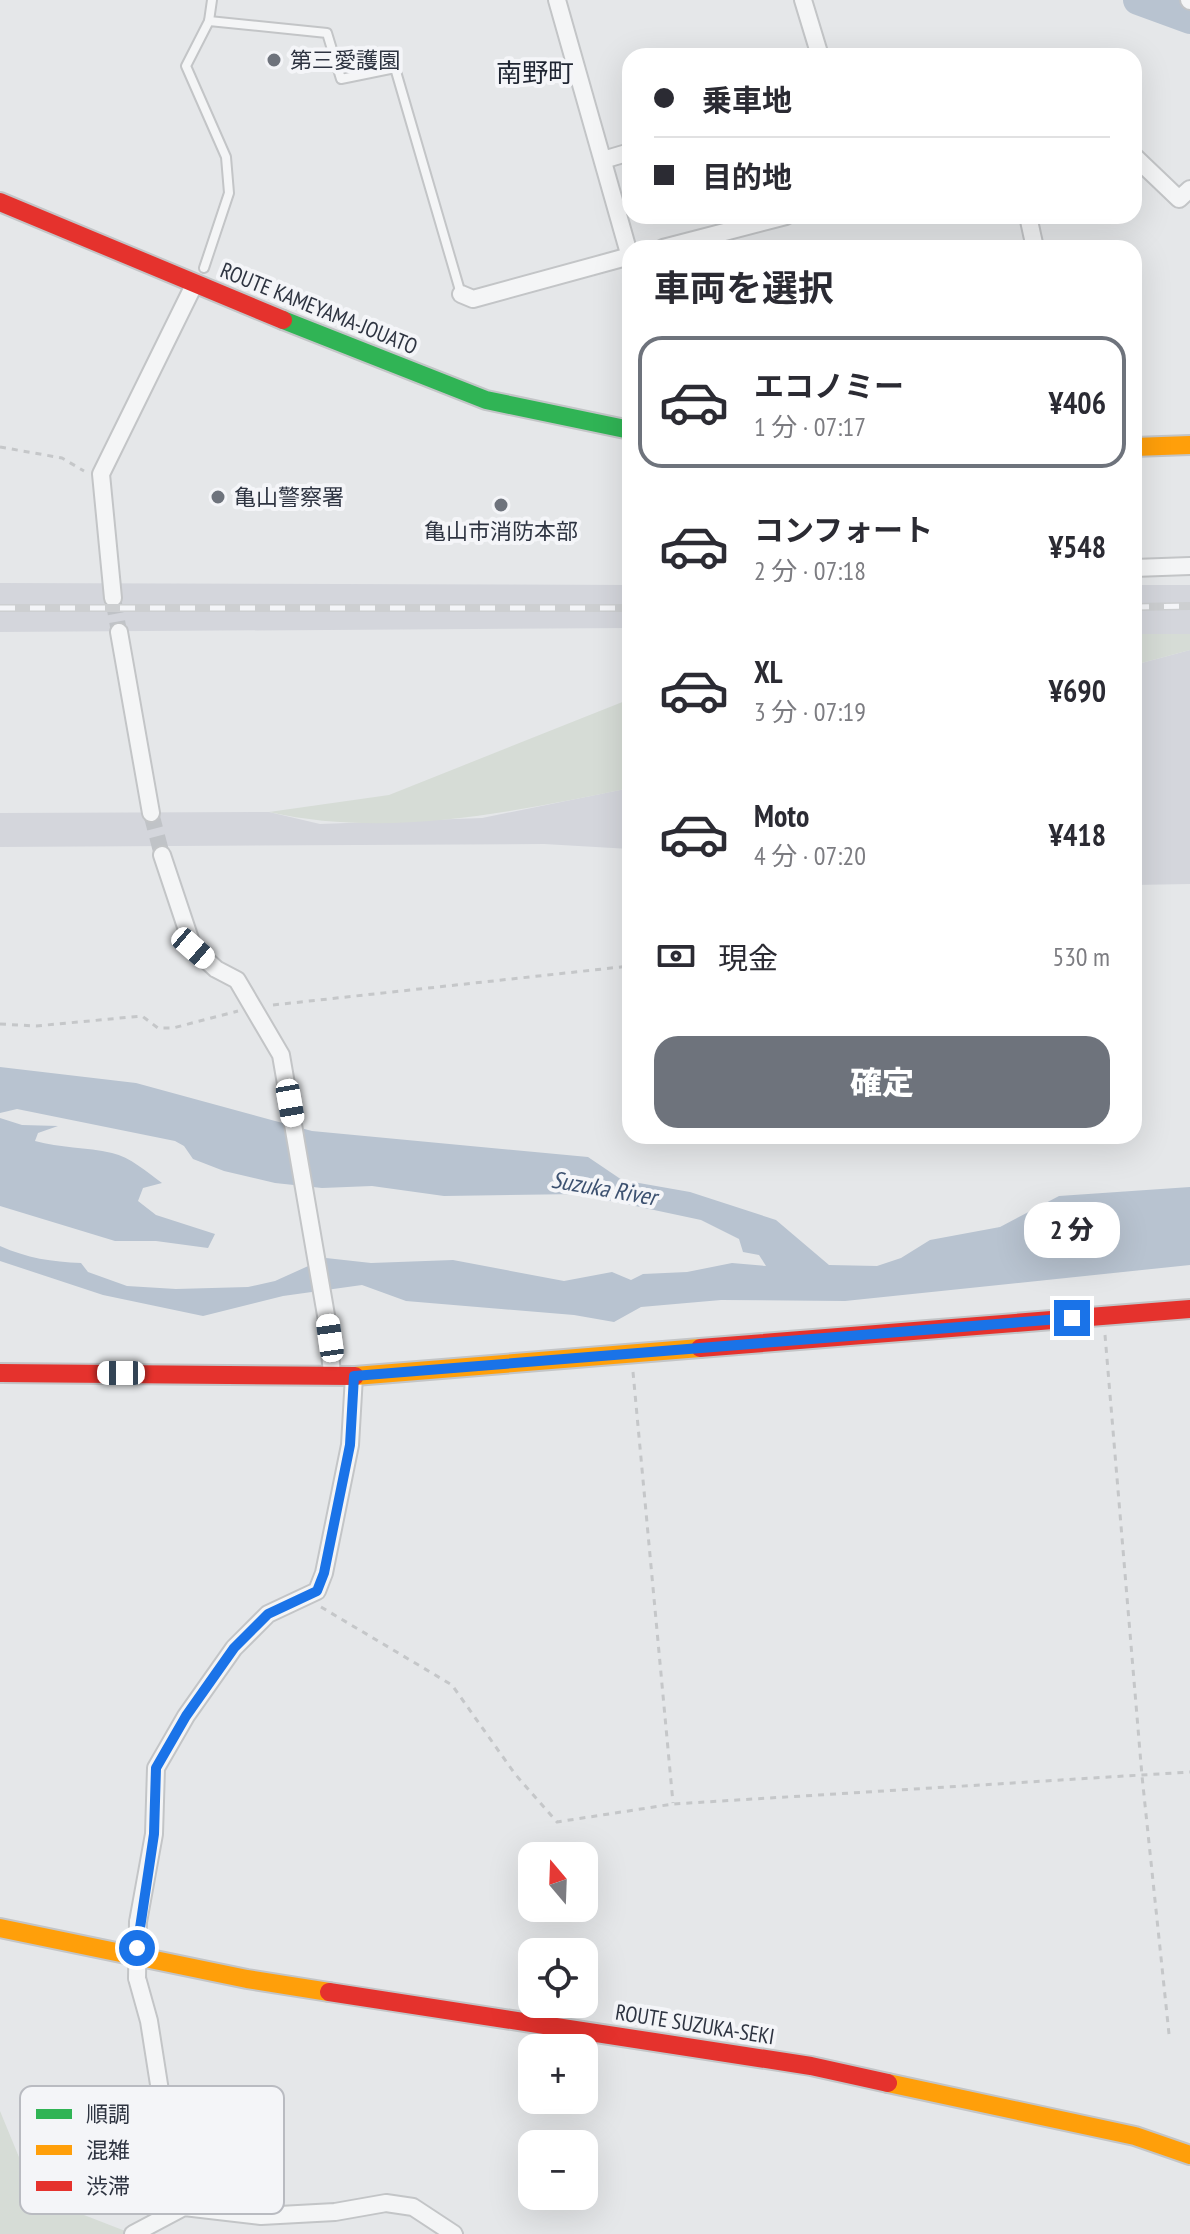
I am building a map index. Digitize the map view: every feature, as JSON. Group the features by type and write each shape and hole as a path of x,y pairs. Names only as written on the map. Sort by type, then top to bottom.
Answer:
{"main road":[{"name":"ROUTE KAMEYAMA-JOUATO","path":"0,202 199,276 486,400 622,428"},
{"path":"1142,447 1190,445"},
{"path":"0,1373 354,1376 631,1357 1190,1309"},
{"name":"ROUTE SUZUKA-SEKI","path":"0,1928 247,1979 811,2066 1135,2136 1190,2155"}],"street":[{"path":"557,0 626,240"},
{"path":"803,0 818,48"},
{"path":"603,160 622,154"},
{"path":"1142,164 1179,199 1190,189"},
{"path":"694,240 755,224"},
{"path":"461,294 473,299 622,258"},
{"path":"113,598 101,474 199,276"},
{"path":"1142,568 1190,566"},
{"path":"119,632 151,813"},
{"path":"162,855 193,948 216,969 237,980 281,1055 332,1355 332,1374"},
{"path":"159,2086 149,2021 137,1978 138,1922 154,1834 156,1768 186,1716 234,1648 268,1614 317,1591 324,1573 350,1445 354,1376"},
{"path":"244,2214 261,2216 401,2204 413,2207 454,2234"},
{"path":"133,2234 171,2214"}],"lane":[{"path":"199,276 229,193 226,157 186,66 209,21 212,0"},
{"path":"209,21 327,33 341,79 395,68 461,294"}],"path":[{"path":"0,447 62,458 82,470 101,474"},
{"path":"0,1024 36,1026 142,1016 158,1028 173,1028 254,1007 622,967"},
{"path":"1103,1315 1142,1776 1169,2034"},
{"path":"631,1357 673,1804"},
{"path":"306,1598 452,1685 515,1774 557,1822 673,1804 1190,1772"}],"shaded area":[{"path":"0,583 622,585 622,628 0,632"},
{"path":"1142,585 1190,585 1190,634 1142,634"},
{"path":"1142,634 1190,634 1190,650 1142,663"},
{"path":"1190,650 1190,884 1142,885 1142,663"},
{"path":"622,702 622,790 496,813 405,823 314,820 269,812 389,795"},
{"path":"622,790 622,849 544,844 0,847 0,813 269,812 320,824 482,818"},
{"path":"0,2111 20,2160 20,2214 81,2214 133,2234 0,2234"}],"water":[{"name":"Suzuka River","path":"0,1067 136,1083 312,1131 588,1157 622,1180 690,1192 776,1220 829,1265 877,1266 901,1258 930,1240 1000,1227 1059,1196 1190,1187 1190,1265 845,1301 721,1300 641,1307 614,1322 574,1315 406,1301 362,1285 283,1296 203,1316 103,1295 0,1261 0,1246 40,1259 81,1263 88,1272 127,1286 176,1289 248,1287 275,1281 326,1258 371,1263 453,1260 564,1281 612,1272 631,1280 643,1274 687,1272 732,1263 766,1266 759,1255 743,1252 739,1239 701,1220 579,1194 444,1196 372,1186 322,1188 275,1183 224,1171 193,1159 184,1146 175,1141 17,1109 0,1113"},
{"path":"0,1118 22,1125 58,1126 38,1133 35,1141 112,1153 132,1161 162,1183 143,1188 138,1201 156,1215 215,1234 208,1248 156,1241 115,1241 0,1206"}],"waterway":[{"path":"1138,0 1190,19"}],"tunnel":[{"path":"113,598 119,632"},
{"path":"151,813 162,855"}],"railway":[{"path":"1142,607 1190,606"},
{"path":"0,608 622,608"}],"traffic: fast":[{"path":"283,320 486,400 622,428"}],"traffic: slow":[{"path":"1142,447 1190,445"},
{"path":"355,1376 700,1348"},
{"path":"0,1928 247,1979 329,1992"},
{"path":"888,2083 1135,2136 1190,2155"}],"traffic: jam":[{"path":"0,202 283,320"},
{"path":"700,1348 1190,1309"},
{"path":"0,1373 355,1376"},
{"path":"329,1992 811,2066 888,2083"}],"place":[{"name":"第三愛護園","path":"274,60"},
{"name":"亀山警察署","path":"218,497"},
{"name":"亀山市消防本部","path":"501,505"}],"district":[{"name":"南野町","path":"535,72"}],"route":[{"path":"137,1948 138,1922 154,1834 156,1768 186,1716 234,1648 268,1614 317,1591 324,1573 350,1445 354,1376 631,1357 1072,1318"}]}
